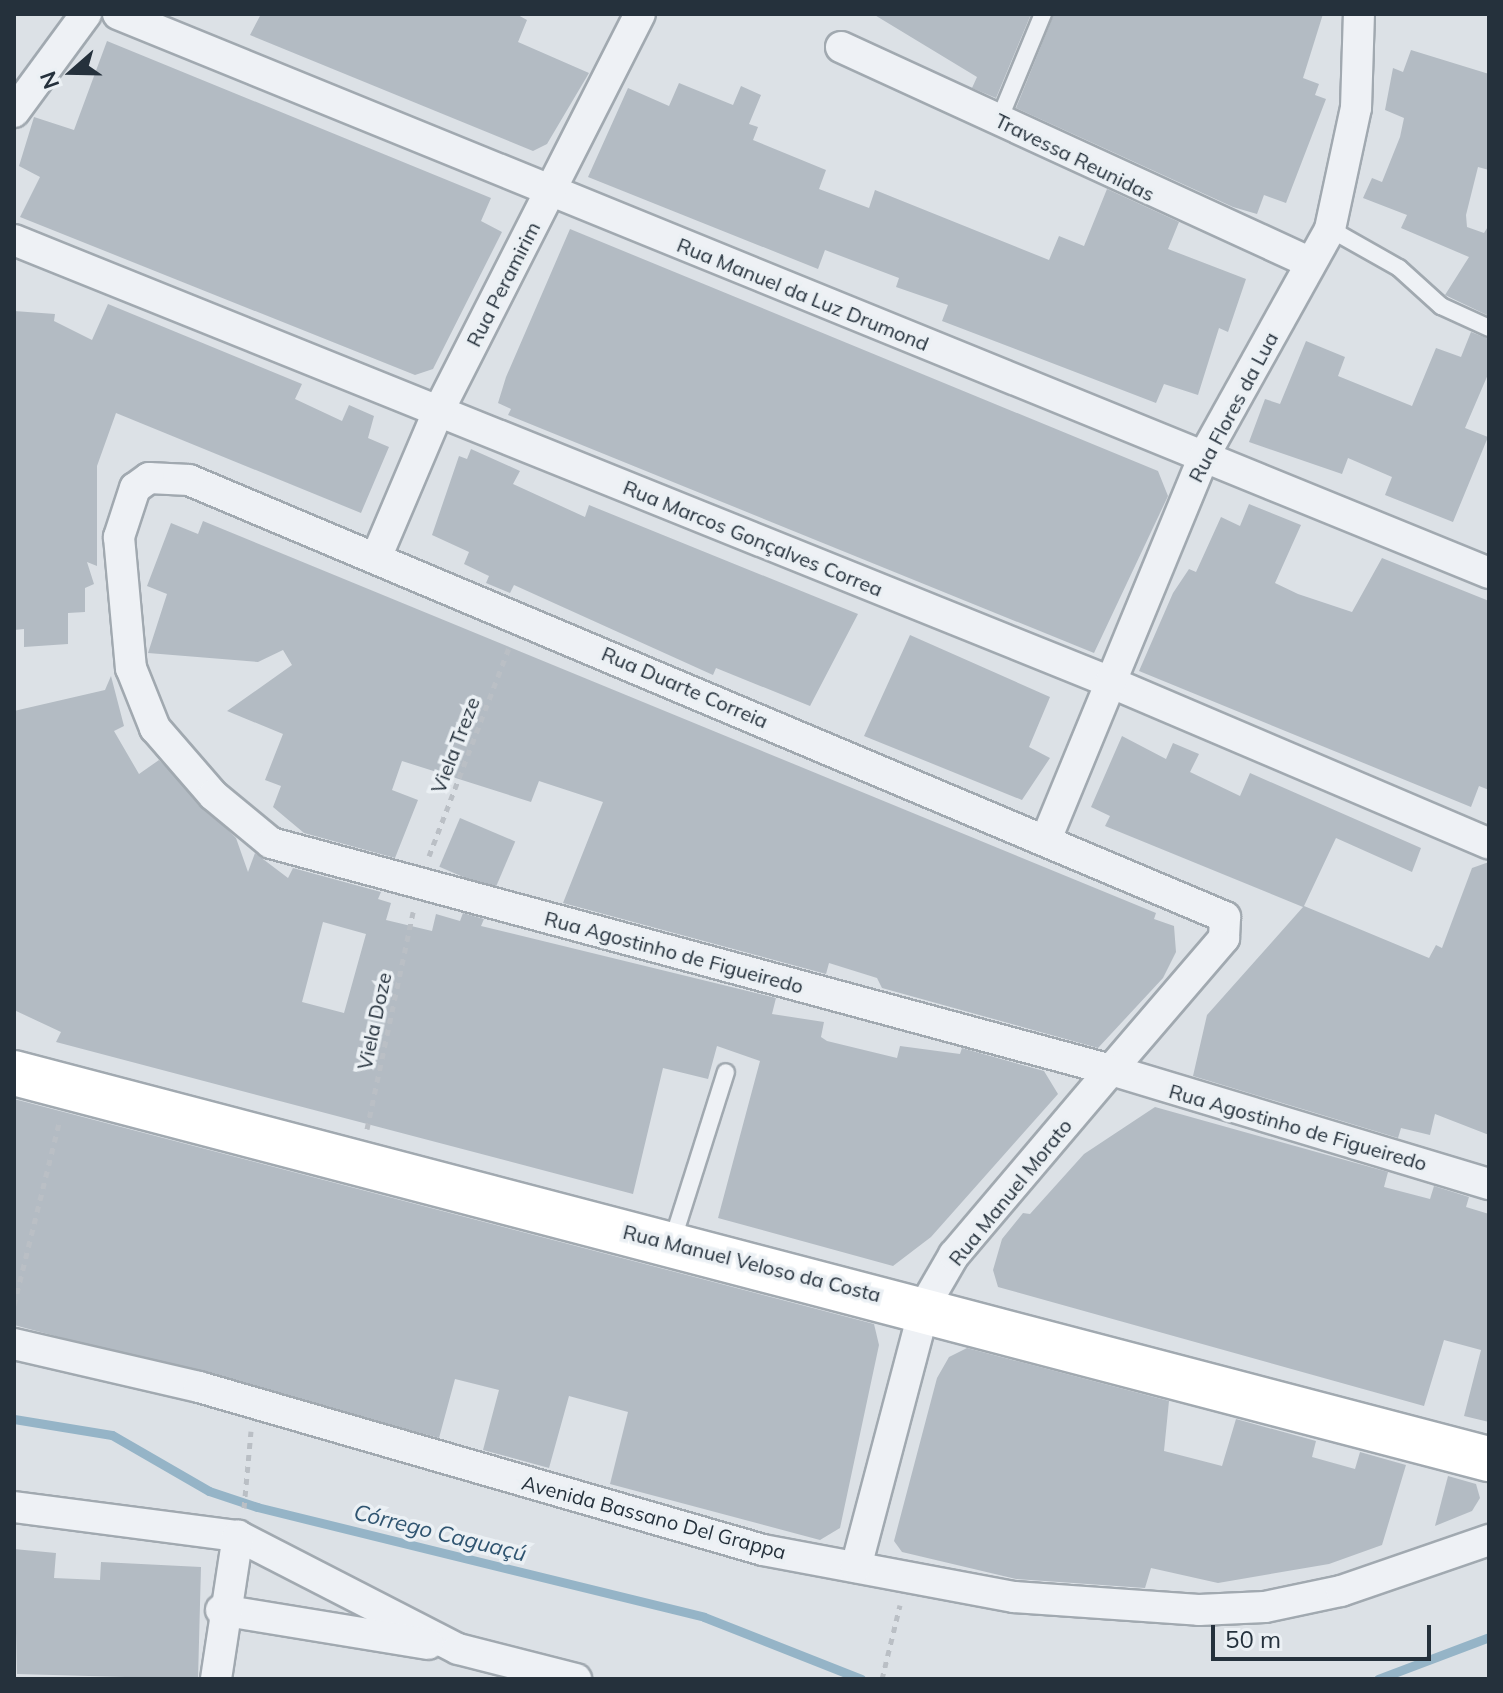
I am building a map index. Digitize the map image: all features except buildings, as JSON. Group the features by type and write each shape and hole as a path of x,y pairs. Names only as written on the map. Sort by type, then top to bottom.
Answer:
{"main road":[{"name":"Rua Manuel Veloso da Costa","path":"14,1073 360,1165 925,1305 1489,1459"}],"street":[{"path":"14,112 86,14"},
{"name":"Rua Manuel da Luz Drumond","path":"118,14 549,193 1205,454 1489,573"},
{"name":"Rua Peramirim","path":"376,558 438,412 640,14"},
{"name":"Rua Flores da Lua","path":"1047,837 1205,454 1330,229 1356,108 1359,14"},
{"name":"Travessa Reunidas","path":"841,47 1311,263"},
{"name":"Rua Marcos Gonçalves Correa","path":"14,240 1110,682 1489,844"},
{"name":"Rua Duarte Correia","path":"149,478 189,480 1218,909"},
{"name":"Rua Agostinho de Figueiredo","path":"149,478 123,508 119,537 131,668 155,728 213,795 271,843 1111,1070 1489,1184"},
{"name":"Rua Manuel Morato","path":"856,1567 925,1305 954,1255 1224,938 1218,909"},
{"name":"Avenida Bassano Del Grappa","path":"14,1344 199,1387 763,1550 1014,1597 1199,1610 1341,1591 1489,1540"},
{"path":"14,1507 240,1529 458,1649"},
{"path":"216,1679 221,1610 240,1529"},
{"path":"221,1610 458,1649 576,1679"}],"lane":[{"path":"999,120 1043,14"},
{"path":"1330,229 1399,268 1441,306 1489,328"},
{"path":"672,1243 726,1072"}],"path":[{"name":"Viela Treze","path":"419,883 521,618"},
{"name":"Viela Doze","path":"360,1165 419,883"},
{"path":"14,1305 68,1087"},
{"path":"240,1529 252,1419"},
{"path":"882,1679 895,1627"}],"waterway":[{"name":"Córrego Caguaçú","path":"14,1419 112,1435 209,1491 257,1507 704,1617 861,1679"},
{"name":"Córrego Caguaçú","path":"1378,1679 1489,1637"}]}
